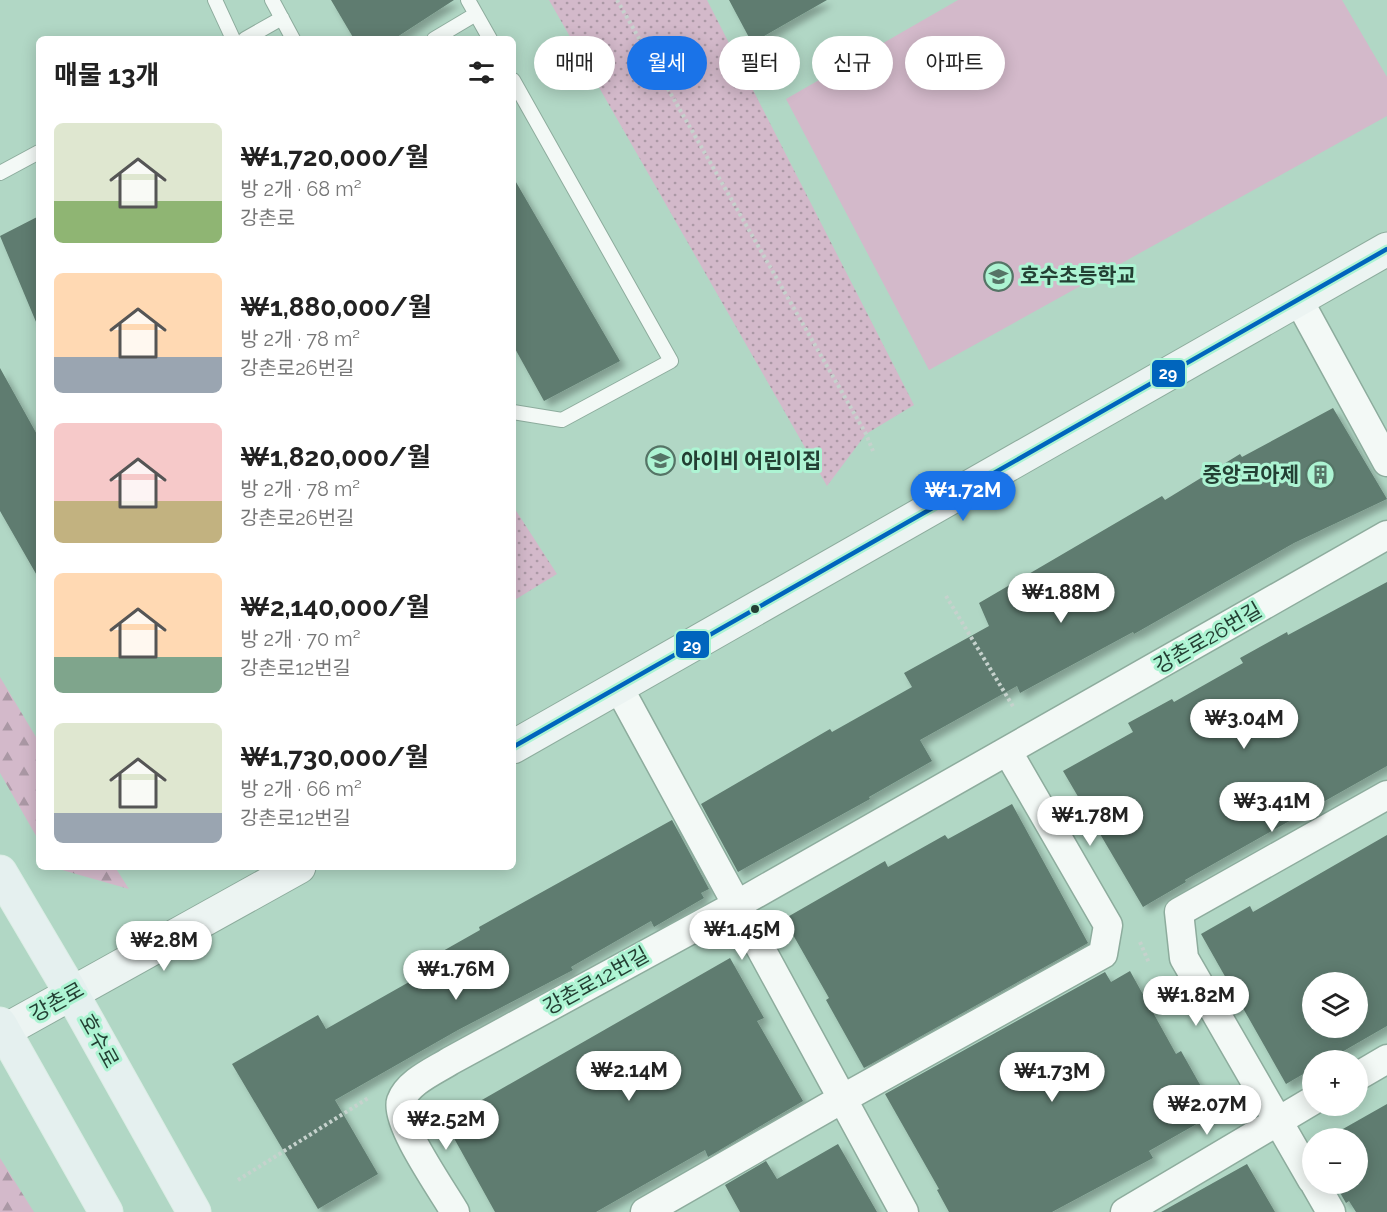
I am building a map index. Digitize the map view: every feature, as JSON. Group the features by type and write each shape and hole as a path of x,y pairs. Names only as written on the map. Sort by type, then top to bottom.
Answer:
{"main road":[{"path":"516,745 1387,249"},
{"name":"강촌로","path":"2,1028 72,994 294,870"},
{"name":"호수로","path":"0,872 72,994 194,1212"},
{"path":"2,1028 106,1212"}],"street":[{"path":"1298,298 1387,462"},
{"name":"강촌로26번길","path":"1018,746 1387,536"},
{"path":"619,688 904,1212"},
{"path":"645,1212 1103,954 1108,925 1018,746"},
{"name":"강촌로12번길","path":"400,1103 409,1087 450,1061 738,904 1018,746"},
{"path":"1302,1162 1184,958 1179,912 1387,795"},
{"path":"1368,1070 1387,1059"},
{"path":"400,1103 402,1123 455,1212"},
{"path":"1134,1210 1302,1107"},
{"path":"1321,1194 1331,1212"}],"lane":[{"path":"215,0 232,36"},
{"path":"272,0 291,36"},
{"path":"468,0 488,36"},
{"path":"439,36 476,14"},
{"path":"250,36 282,18"},
{"path":"516,85 671,361 562,420 516,412"},
{"path":"0,173 36,154"}],"path":[{"path":"617,0 873,451"},
{"path":"946,596 1016,711"},
{"path":"238,1180 368,1096 400,1103"}],"green space":[{"path":"549,0 707,0 725,36 719,36 719,90 753,90 914,405 866,434 827,486 600,90 615,90 615,36 570,36"},
{"name":"호수초등학교","path":"958,0 1342,0 1387,77 1387,116 929,370 786,99 812,84 812,90 893,90 893,37"},
{"path":"516,511 557,574 516,599"},
{"path":"0,677 36,737 36,836 0,773"},
{"path":"62,870 117,870 129,889"},
{"path":"0,1158 34,1212 0,1212"}],"building":[{"path":"331,0 454,0 399,36 352,36"},
{"path":"729,0 827,0 764,36 748,36"},
{"path":"516,182 620,361 544,401 516,350"},
{"path":"36,218 36,322 0,236"},
{"path":"0,368 36,433 36,574 0,511"},
{"path":"1333,408 1387,499 1294,543 1134,634 1133,632 1020,693 1017,686 920,740 932,761 869,797 870,799 738,872 701,804 830,729 832,732 912,687 904,673 989,626 979,603 1162,496 1165,500 1240,454 1242,457"},
{"path":"1387,582 1387,766 1185,880 1186,882 1143,907 1063,771 1133,732 1128,723 1172,699 1174,702 1243,663 1240,658 1287,632 1288,635"},
{"path":"1012,804 1088,943 864,1068 826,1000 829,998 784,919 885,861 888,867 945,835 948,839"},
{"path":"672,820 709,889 701,893 704,898 654,927 651,921 571,967 573,970 458,1030 335,1100 378,1174 318,1209 232,1064 318,1015 326,1029 425,973 420,964 480,930 479,927"},
{"path":"1387,835 1387,1026 1368,1037 1368,972 1302,972 1302,1038 1366,1038 1345,1050 1302,1050 1302,1075 1286,1084 1201,934 1250,906 1253,912"},
{"path":"730,958 764,1018 757,1021 803,1101 708,1157 705,1150 596,1212 495,1212 450,1131 454,1116"},
{"path":"1130,971 1176,1054 1181,1051 1216,1113 1149,1151 1153,1158 1052,1212 949,1212 937,1190 939,1189 885,1094 1105,972 1111,982"},
{"path":"1387,1104 1387,1212 1356,1212 1349,1201 1346,1203 1341,1194 1368,1194 1368,1128 1345,1128"},
{"path":"838,1144 877,1212 740,1212 725,1185 766,1161 777,1179"},
{"path":"1247,1164 1275,1212 1161,1212"}],"transit line":[{"name":"29","path":"516,745 1387,249"}],"place":[{"name":"호수초등학교","path":"999,276"},
{"name":"아이비 어린이집","path":"660,461"},
{"name":"중앙코아제","path":"1320,475"}]}
